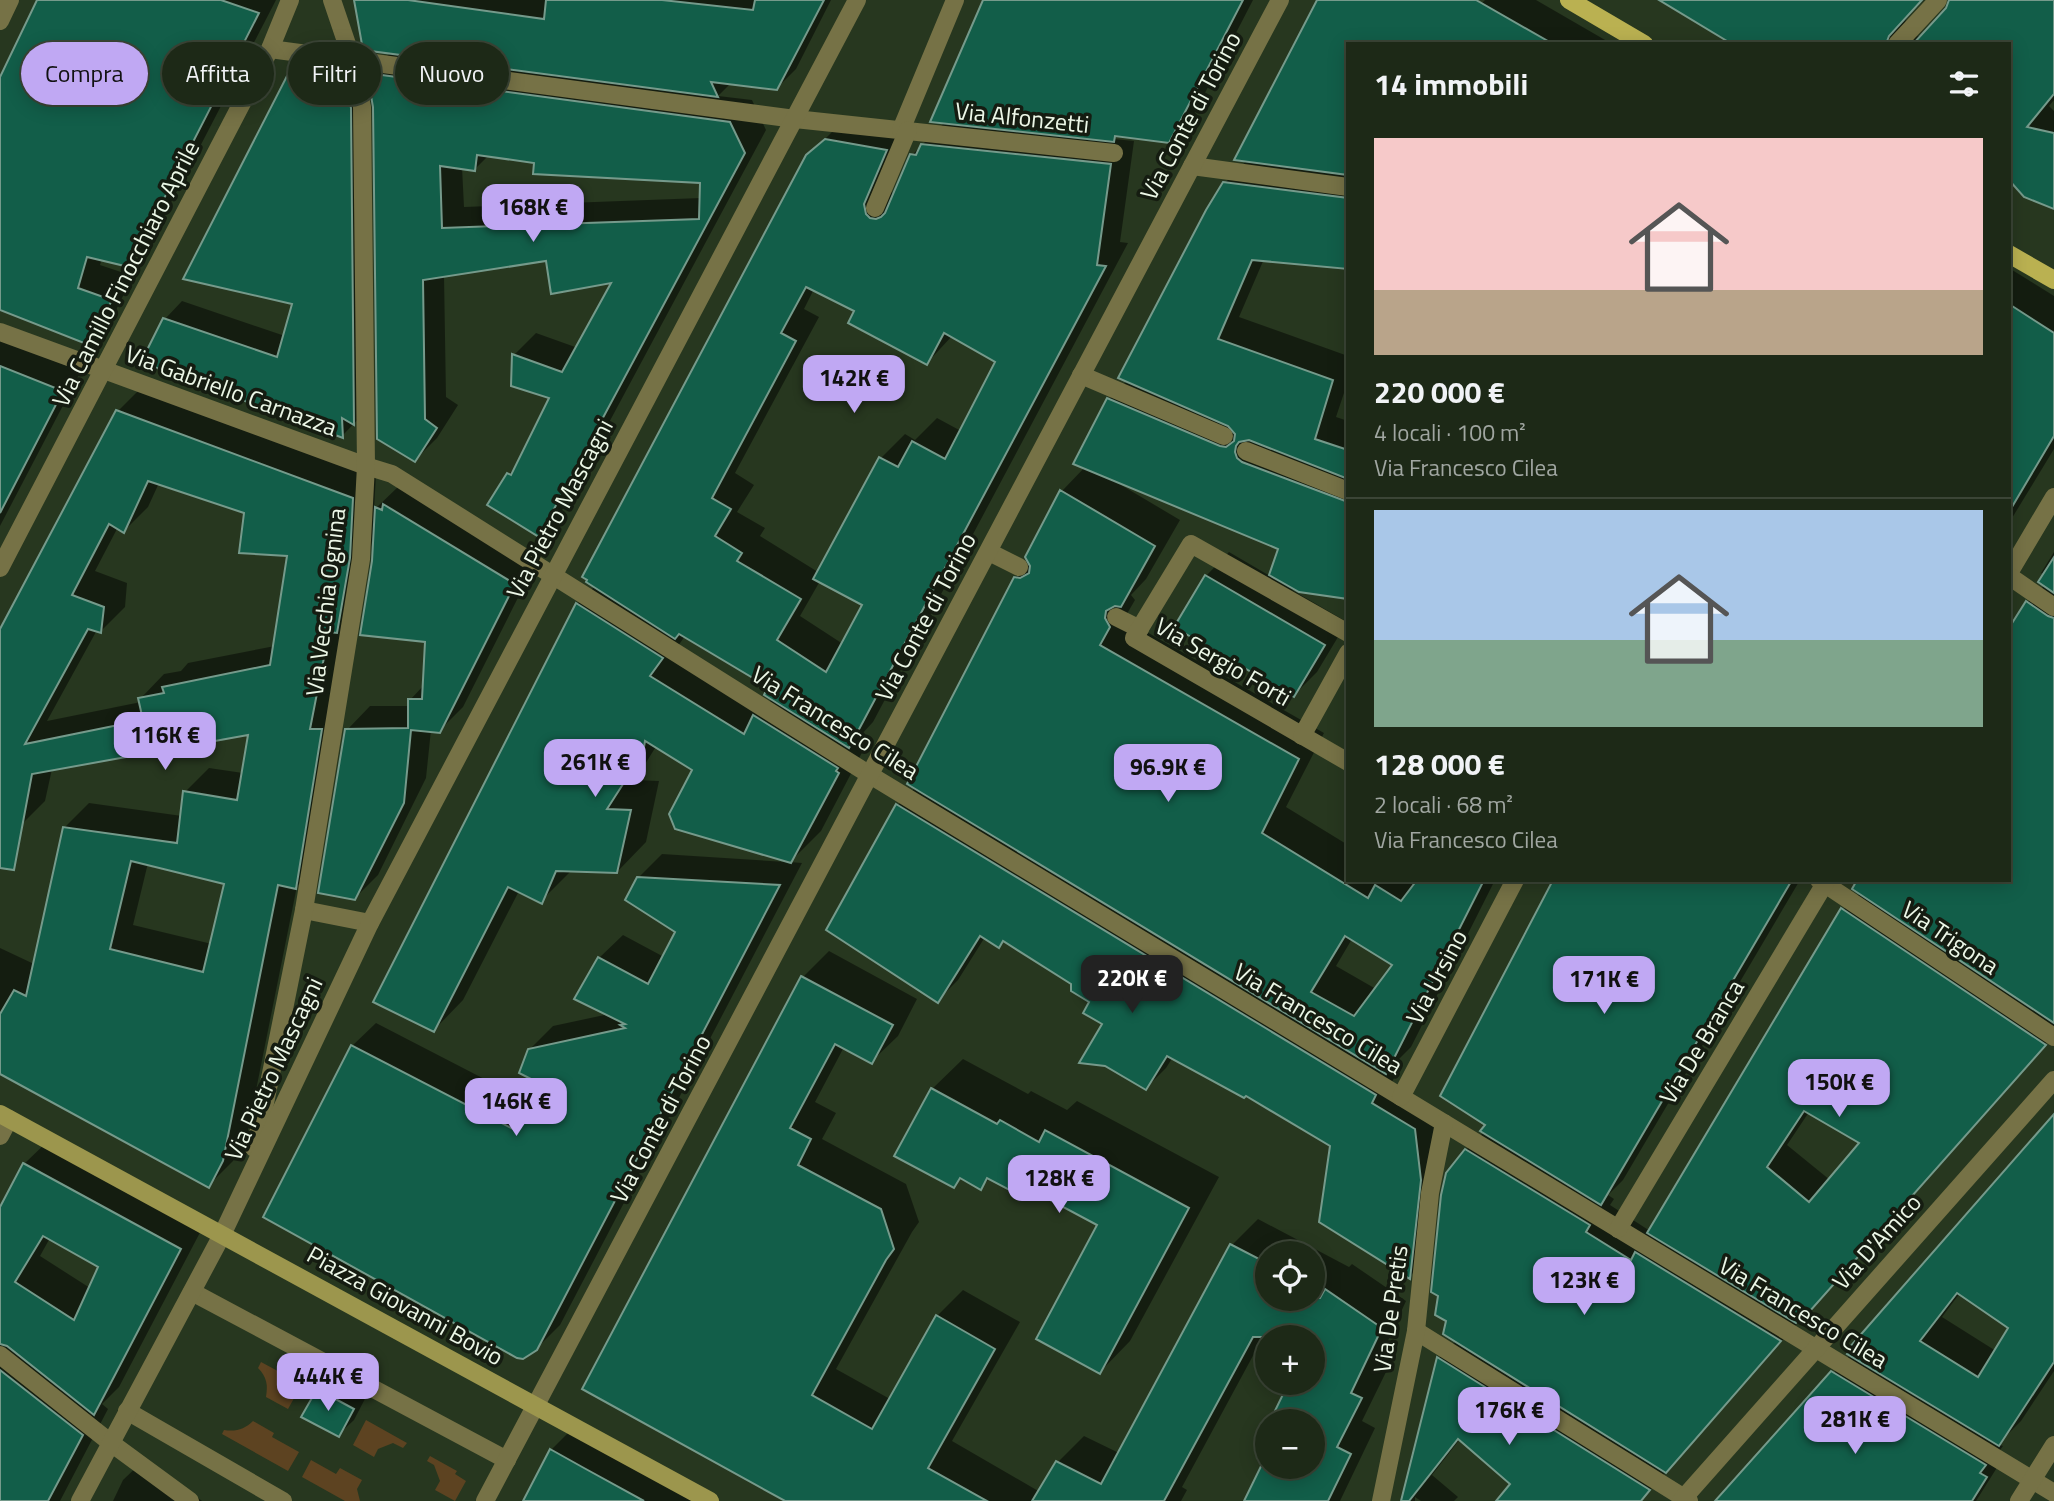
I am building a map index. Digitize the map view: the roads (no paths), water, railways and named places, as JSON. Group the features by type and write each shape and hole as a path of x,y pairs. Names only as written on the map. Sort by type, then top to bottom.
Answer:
{"main road":[{"path":"1569,0 1641,42"},
{"path":"2011,255 2052,275"},
{"name":"Piazza Giovanni Bovio","path":"5,1116 709,1501"}],"street":[{"path":"0,22 10,0"},
{"name":"Via Camillo Finocchiaro Aprile","path":"272,42 290,0"},
{"name":"Via Vecchia Ognina","path":"332,0 346,42"},
{"name":"Via Pietro Mascagni","path":"222,1235 370,923 857,0"},
{"path":"875,208 911,131 955,0"},
{"name":"Via Conte di Torino","path":"507,1460 1280,0"},
{"path":"1899,42 1938,0"},
{"path":"381,63 795,119"},
{"name":"Via Camillo Finocchiaro Aprile","path":"0,568 241,105"},
{"name":"Via Vecchia Ognina","path":"238,1203 261,1124 304,910 361,559 366,466 362,105"},
{"name":"Via Alfonzetti","path":"795,119 1114,153"},
{"path":"1192,166 1346,187"},
{"name":"Via Gabriello Carnazza","path":"0,332 366,466"},
{"path":"1082,375 1224,436"},
{"path":"1246,451 1346,490"},
{"name":"Via Francesco Cilea","path":"366,466 392,474 870,775 2054,1493"},
{"path":"2011,571 2054,497"},
{"name":"Via Sergio Forti","path":"1346,632 1191,544 1134,638 1346,761"},
{"path":"989,552 1019,567"},
{"path":"2011,575 2054,607"},
{"path":"1116,617 1140,629"},
{"path":"1302,736 1346,657"},
{"name":"Via Ursino","path":"1401,1097 1515,882"},
{"name":"Via Trigona","path":"1824,882 2054,1037"},
{"name":"Via De Branca","path":"1618,1229 1824,882"},
{"path":"304,910 370,923"},
{"name":"Via D'Amico","path":"1684,1500 2054,1080"},
{"path":"0,1136 5,1116"},
{"name":"Via De Pretis","path":"1381,1501 1416,1331 1430,1193 1444,1123"},
{"path":"80,1501 222,1235"},
{"path":"191,1292 507,1460 485,1501"},
{"path":"1416,1331 1684,1500"},
{"path":"0,1355 111,1443 190,1501"},
{"path":"127,1412 283,1501"},
{"path":"2019,1501 2054,1445"}]}
